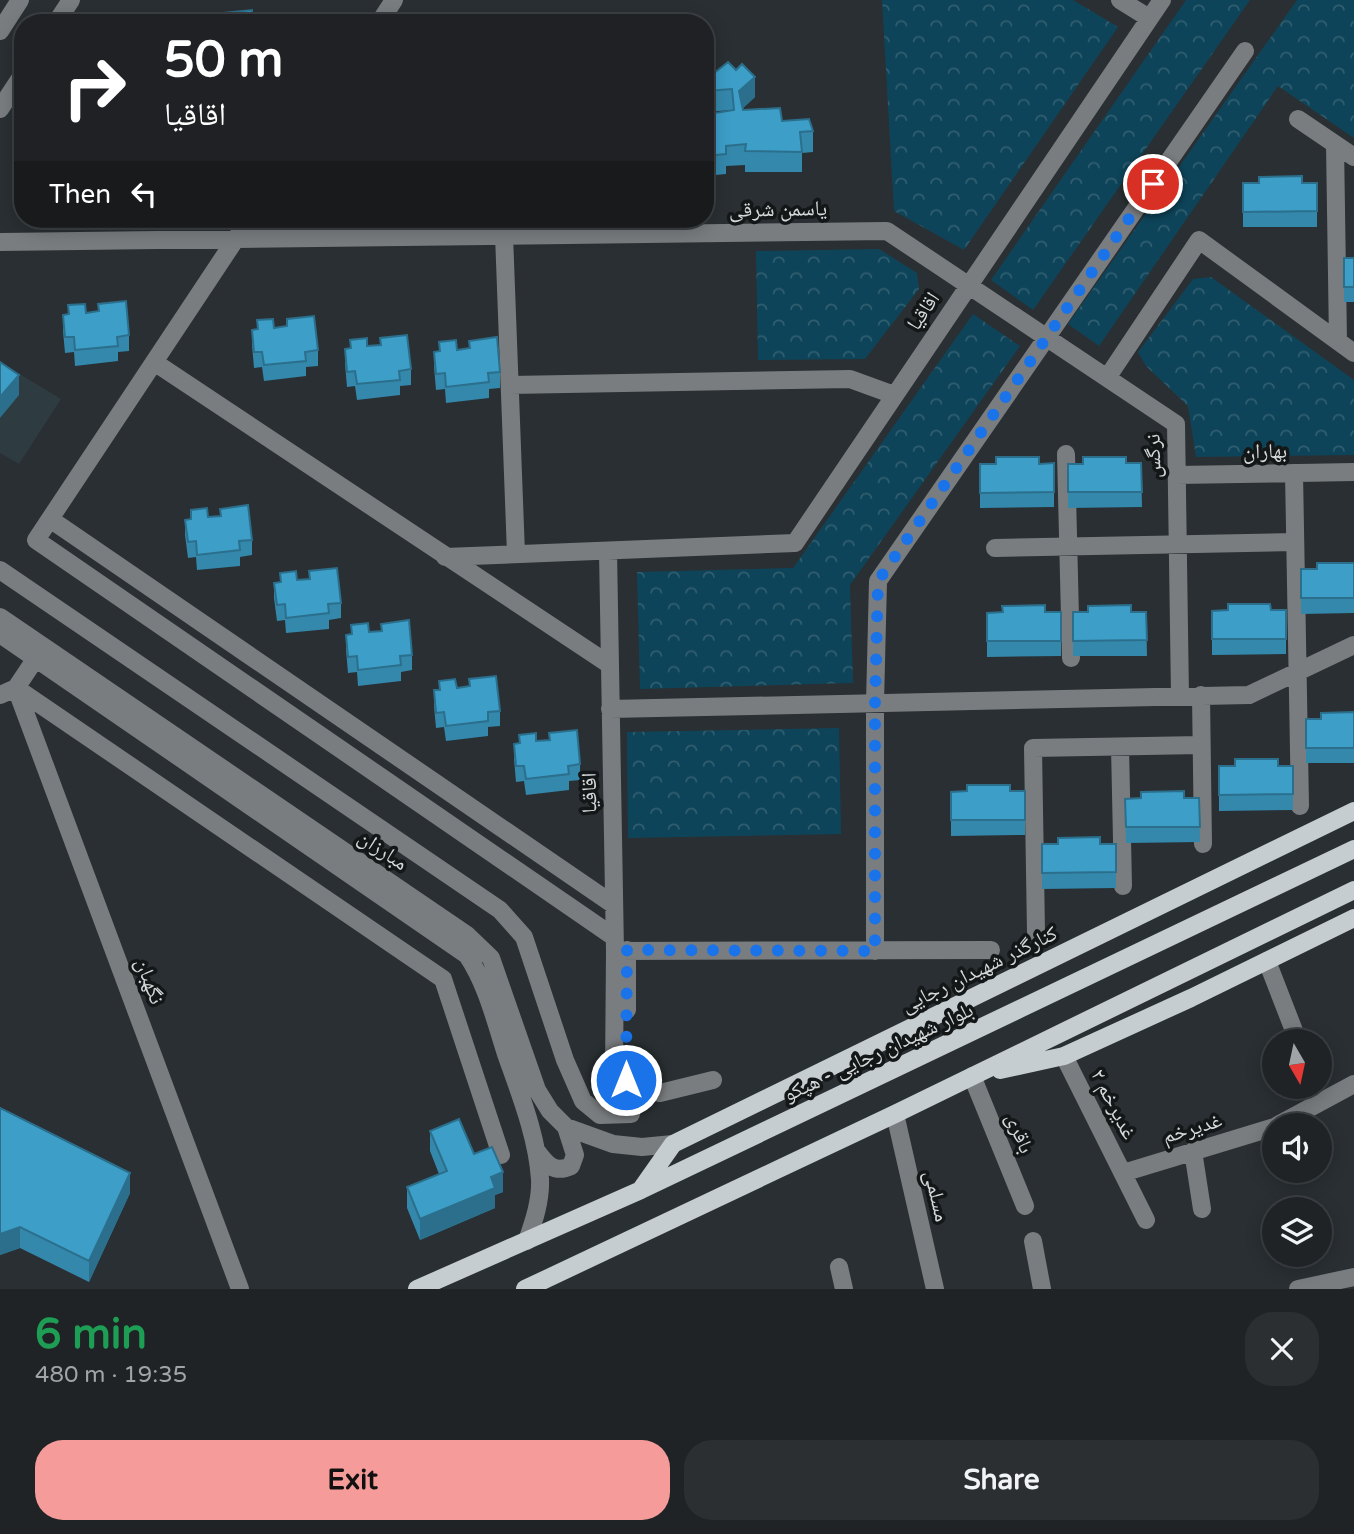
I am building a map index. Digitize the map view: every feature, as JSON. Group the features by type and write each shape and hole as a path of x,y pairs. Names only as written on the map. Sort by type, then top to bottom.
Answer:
{"main road":[{"name":"کنارگذر شهیدان رجایی","path":"641,1189 673,1144 1354,811"},
{"name":"بلوار شهیدان رجایی - هپکو","path":"417,1289 641,1189 1354,849"},
{"path":"526,1289 895,1114 1354,890"},
{"path":"972,1076 1064,1056 1354,918"}],"street":[{"path":"0,31 20,0"},
{"path":"1120,0 1149,18"},
{"name":"اقاقیا","path":"713,1080 660,1093 620,1078 608,551 795,543 1161,0"},
{"path":"875,951 878,581 1245,51"},
{"path":"1,107 14,88"},
{"path":"1298,119 1354,157"},
{"path":"1335,144 1338,341"},
{"path":"243,228 36,540 619,946 875,951 991,950"},
{"name":"یاسمن شرقی","path":"0,242 504,235 543,228"},
{"name":"یاسمن شرقی","path":"687,228 887,231 967,286"},
{"path":"504,235 516,554"},
{"path":"1107,378 1199,240 1354,353"},
{"name":"نرگس","path":"967,286 1176,424 1180,696"},
{"path":"154,362 610,665"},
{"path":"510,385 850,379 894,395"},
{"path":"1066,454 1071,658"},
{"name":"بهاران","path":"1177,475 1354,472"},
{"path":"1294,473 1300,806"},
{"path":"50,519 614,905"},
{"path":"995,548 1296,542"},
{"path":"446,557 608,551"},
{"path":"0,570 500,910 524,937 565,1060 583,1101 600,1115 631,1114"},
{"name":"مبارزان","path":"0,617 467,935 491,958 537,1090 566,1127"},
{"name":"مبارزان","path":"0,634 467,955 480,975 536,1150 540,1181 536,1217 527,1241"},
{"path":"611,709 1248,695 1354,645"},
{"path":"36,658 8,692 443,979 501,1155"},
{"name":"نگهبان","path":"8,692 240,1289"},
{"path":"1200,695 1203,844"},
{"path":"1036,932 1033,748 1201,745"},
{"path":"1119,747 1123,886"},
{"path":"1267,961 1293,1029"},
{"name":"غدیرخم ۲","path":"1064,1056 1146,1220"},
{"name":"باقری","path":"972,1076 1025,1206"},
{"name":"غدیرخم","path":"1332,1091 1354,1084"},
{"name":"غدیرخم","path":"1294,1113 1313,1099"},
{"name":"مسلمی","path":"895,1114 935,1289"},
{"path":"566,1127 613,1144 642,1147 673,1144"},
{"path":"536,1150 545,1164 553,1169 562,1170 571,1166 575,1155 566,1127"},
{"name":"غدیرخم","path":"1123,1173 1262,1130"},
{"path":"1193,1151 1202,1209"},
{"path":"1032,1241 1042,1289"},
{"path":"839,1267 844,1289"},
{"path":"1304,1288 1354,1277"}],"shaded area":[{"path":"0,362 61,399 19,464 0,453"}],"green space":[{"path":"882,0 1073,0 1118,27 964,250 894,211"},
{"path":"1186,0 1250,0 1033,310 991,280"},
{"path":"1297,0 1354,0 1354,138 1278,86 1099,346 1068,324"},
{"path":"879,249 917,273 919,289 865,359 758,360 756,251"},
{"path":"1211,277 1354,380 1354,455 1196,457 1188,406 1146,366 1138,352 1193,279"},
{"path":"973,314 1020,346 850,585 853,683 640,689 637,572 793,568"},
{"path":"839,728 841,834 628,838 627,732"}],"building":[{"path":"252,10 252,14 224,14"},
{"path":"728,62 736,70 742,64 755,77 739,91 743,110 780,108 782,121 809,119 813,131 800,132 802,152 745,151 746,144 726,146 726,154 714,155 715,113 734,110 732,89 714,90 714,73"},
{"path":"1302,176 1302,183 1317,183 1317,211 1243,212 1243,183 1259,183 1259,177"},
{"path":"1344,258 1354,258 1354,287 1344,287"},
{"path":"126,301 129,335 117,337 118,346 75,350 74,337 65,337 63,315 69,314 68,305 85,304 86,313 99,311 98,304"},
{"path":"314,316 318,350 305,352 306,361 264,365 262,352 254,352 252,330 258,329 257,320 273,319 274,328 287,326 287,319"},
{"path":"407,335 411,369 399,371 400,380 357,384 355,371 347,372 345,349 351,348 350,340 367,338 367,346 381,345 380,338"},
{"path":"497,337 500,372 488,373 489,382 446,387 445,373 436,374 434,352 440,351 439,342 456,340 457,350 470,348 469,341"},
{"path":"0,362 19,375 0,397"},
{"path":"996,457 1039,457 1039,464 1054,463 1054,492 980,493 980,464 996,464"},
{"path":"1083,457 1126,457 1126,463 1141,463 1142,492 1068,492 1068,464 1083,464"},
{"path":"248,505 252,540 239,541 240,550 197,555 196,541 188,542 185,520 191,519 191,510 207,508 208,517 221,516 220,509"},
{"path":"1317,563 1354,563 1354,598 1301,598 1301,569 1317,569"},
{"path":"337,568 341,603 328,604 329,613 286,618 285,604 277,605 274,583 281,582 280,573 296,571 297,580 310,579 309,571"},
{"path":"1228,604 1270,604 1271,610 1286,610 1286,639 1212,639 1212,611 1228,610"},
{"path":"1045,605 1045,612 1061,612 1061,641 987,641 987,613 1003,612 1002,606"},
{"path":"1131,605 1131,612 1146,612 1147,640 1073,641 1073,612 1088,612 1088,606"},
{"path":"409,620 412,655 400,656 401,665 358,670 357,656 348,657 346,635 352,634 351,625 368,623 369,632 382,631 381,624"},
{"path":"496,676 500,711 488,712 488,721 446,726 444,712 436,713 434,690 440,690 439,681 455,679 457,688 470,686 469,679"},
{"path":"1354,712 1354,748 1306,748 1306,719 1321,719 1321,713"},
{"path":"577,730 580,764 568,766 569,774 526,779 524,766 516,766 514,744 520,743 519,735 536,733 536,741 550,740 549,733"},
{"path":"1235,759 1278,759 1278,766 1293,766 1293,794 1219,795 1219,766 1235,766"},
{"path":"967,785 1010,785 1010,791 1025,791 1025,820 951,820 951,792 967,791"},
{"path":"1184,791 1184,798 1199,798 1200,827 1126,827 1125,799 1141,798 1141,792"},
{"path":"1100,837 1100,844 1116,844 1116,872 1042,873 1042,844 1058,844 1058,838"},
{"path":"0,1108 130,1173 89,1261 20,1227 0,1234"},
{"path":"459,1119 474,1154 492,1147 503,1172 491,1177 495,1188 420,1219 407,1187 447,1171 430,1131"}],"route":[{"path":"626,1080 627,950 875,951 878,581 1153,184"}]}
